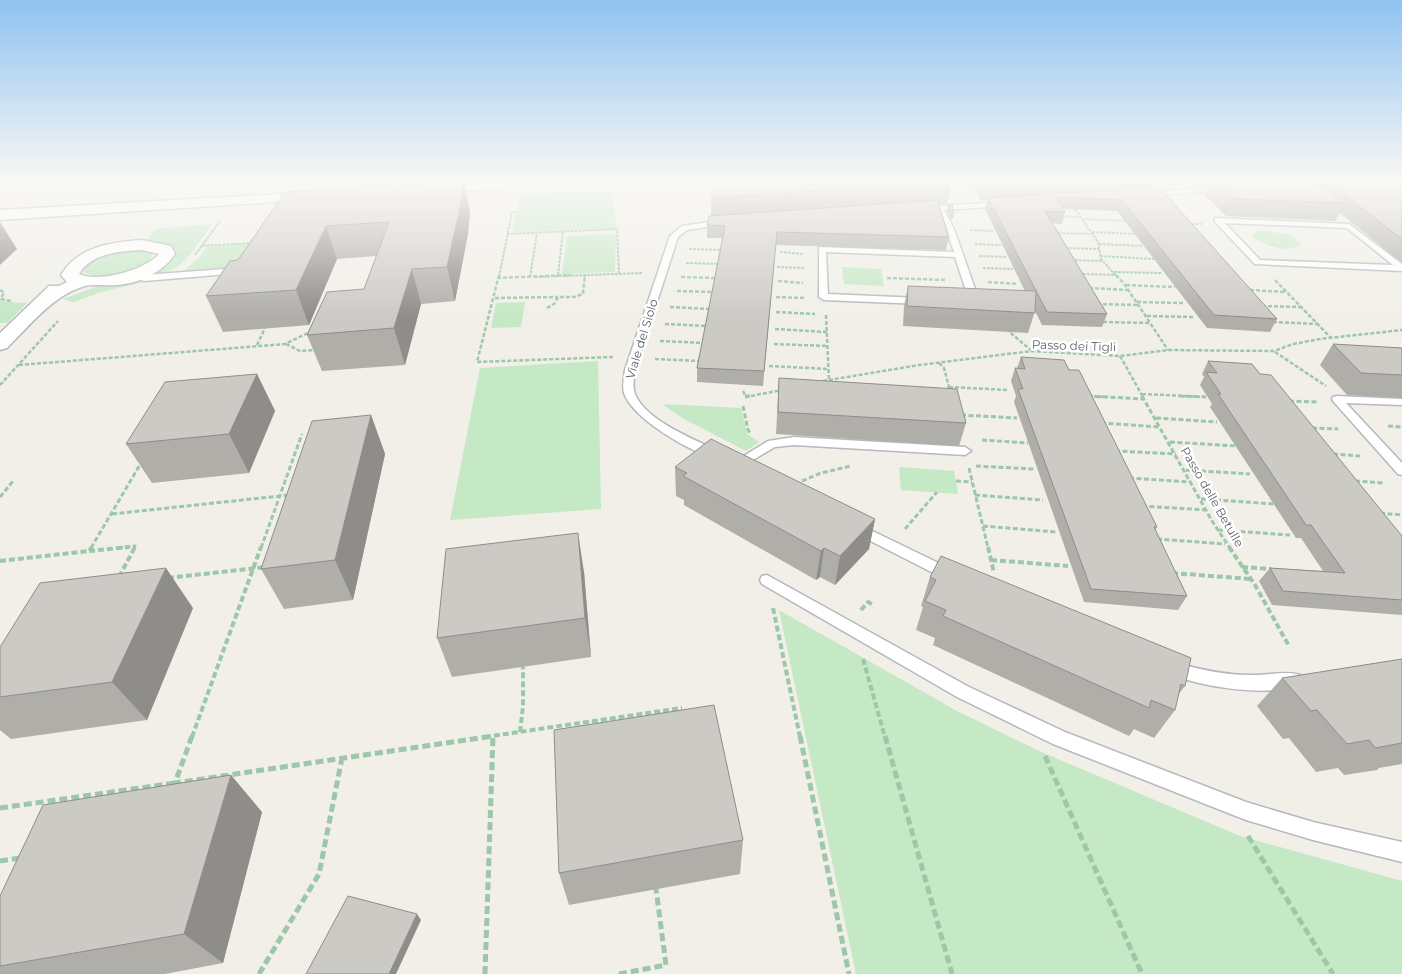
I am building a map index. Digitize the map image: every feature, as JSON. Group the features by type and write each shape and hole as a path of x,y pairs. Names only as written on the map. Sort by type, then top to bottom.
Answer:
{"street":[{"path":"134,245 158,246 164,249 167,254 158,265 133,276 105,282 78,280 70,275 78,263 102,251 134,245"},
{"path":"0,344 42,301 78,280"}],"lane":[{"name":"Viale del Siolo","path":"697,225 679,232 671,242 630,370 628,384 630,393 638,407 651,419 752,474"},
{"path":"948,225 963,267 971,304"},
{"path":"1223,225 1258,262 1402,268"},
{"path":"1337,225 1349,226 1402,268"},
{"path":"928,302 825,298 822,250 958,255"},
{"path":"133,276 144,278 246,271"},
{"path":"1339,401 1402,402"},
{"path":"1339,401 1402,471"},
{"path":"735,465 768,446 794,441 965,452"},
{"path":"848,524 962,580"},
{"path":"767,580 962,692 1050,734 1246,811 1313,831 1402,852"},
{"path":"1163,666 1217,680 1259,684 1305,678"}],"path":[{"path":"194,257 217,225"},
{"path":"509,225 497,278 495,298 477,362 619,357"},
{"path":"1086,225 1099,244 1100,256 1103,261 1125,285 1152,323 1168,350"},
{"path":"507,234 617,229 619,273"},
{"path":"558,275 563,232"},
{"path":"530,276 538,233"},
{"path":"1047,233 1136,234"},
{"path":"202,246 255,242"},
{"path":"1099,244 1142,246"},
{"path":"1057,248 1099,249"},
{"path":"687,249 725,250"},
{"path":"780,252 823,254"},
{"path":"883,252 890,300"},
{"path":"958,255 1007,257"},
{"path":"1100,256 1154,259"},
{"path":"1068,260 1103,261"},
{"path":"683,262 719,264"},
{"path":"1258,262 1331,338"},
{"path":"777,267 823,269"},
{"path":"963,267 1012,270"},
{"path":"1114,272 1161,273"},
{"path":"497,278 619,273 661,274"},
{"path":"1070,273 1116,275"},
{"path":"495,298 574,297 583,294 585,274"},
{"path":"678,277 715,278"},
{"path":"887,278 1018,284"},
{"path":"778,282 824,284"},
{"path":"1125,285 1174,287"},
{"path":"1080,288 1128,290"},
{"path":"1247,290 1287,292"},
{"path":"674,291 713,292"},
{"path":"776,296 825,298 829,380"},
{"path":"547,308 554,304 558,297"},
{"path":"1136,302 1183,303"},
{"path":"971,304 984,308 1032,351"},
{"path":"1089,304 1139,305"},
{"path":"1253,306 1302,308"},
{"path":"664,307 711,309"},
{"path":"776,312 826,314"},
{"path":"1146,316 1194,317"},
{"path":"0,385 62,317"},
{"path":"1103,322 1152,323"},
{"path":"1264,322 1317,324"},
{"path":"660,323 707,326"},
{"path":"257,346 265,328"},
{"path":"775,329 827,332"},
{"name":"Passo dei Tigli","path":"820,382 919,365 1032,351 1120,356 1168,350 1274,351 1293,344 1402,330"},
{"path":"19,365 285,344 311,332"},
{"path":"655,340 703,343"},
{"path":"285,344 300,351 323,350"},
{"path":"774,344 828,346"},
{"path":"1274,351 1328,388 1339,401"},
{"name":"Passo delle Betulle","path":"1120,356 1217,530 1251,579 1289,646"},
{"path":"650,359 699,361"},
{"path":"769,366 829,369"},
{"path":"949,387 1008,390"},
{"path":"743,390 746,397 783,390"},
{"path":"1142,394 1206,397"},
{"path":"1087,396 1145,399"},
{"path":"1283,401 1339,401"},
{"path":"743,406 748,430 752,436 768,446"},
{"path":"955,414 1017,418"},
{"path":"1156,418 1217,422"},
{"path":"1097,423 1160,426"},
{"path":"1310,428 1366,431"},
{"path":"175,783 302,434"},
{"path":"978,440 1028,443"},
{"path":"1169,442 1237,446"},
{"path":"1113,450 1176,454"},
{"path":"89,551 143,460"},
{"path":"802,481 842,466 860,466"},
{"path":"968,466 1034,469"},
{"path":"1185,470 1250,474"},
{"path":"1124,477 1191,482"},
{"path":"1348,480 1393,483"},
{"path":"0,497 14,481"},
{"path":"956,481 972,482"},
{"path":"904,531 938,492"},
{"path":"111,514 295,495"},
{"path":"975,495 1043,500"},
{"path":"1201,499 1275,504"},
{"path":"1141,506 1206,510"},
{"path":"1374,513 1402,515"},
{"path":"983,526 1056,532"},
{"path":"1217,530 1290,536"},
{"path":"1149,538 1226,544"},
{"path":"0,561 135,546 115,584"},
{"path":"991,560 1068,566"},
{"path":"164,578 270,566"},
{"path":"1242,567 1277,570"},
{"path":"1167,573 1251,579"},
{"path":"767,580 849,974"},
{"path":"875,643 863,658 862,663 952,974"},
{"path":"520,732 523,706 523,667"},
{"path":"0,808 682,708"},
{"path":"1050,734 1045,758 1142,974"},
{"path":"485,974 493,736"},
{"path":"259,974 320,874 342,758"},
{"path":"65,806 69,798"},
{"path":"1246,811 1248,838 1333,974"},
{"path":"0,861 25,858"},
{"path":"619,974 666,965 656,889"}],"green space":[{"path":"211,225 194,250 180,264 171,270 151,274 168,262 174,252 173,248 163,243 145,241 155,229"},
{"path":"513,225 616,225 616,228 512,232"},
{"path":"1259,230 1288,234 1301,243 1297,247 1285,249 1270,246 1253,236"},
{"path":"616,234 615,272 562,274 567,236"},
{"path":"261,244 247,267 182,272 198,259 207,247"},
{"path":"142,250 152,254 150,260 132,271 108,276 96,276 87,274 82,269 87,263 101,255"},
{"path":"842,267 881,269 884,286 844,284"},
{"path":"147,281 98,293 74,302 63,299 101,285"},
{"path":"0,301 27,303 7,323 0,323"},
{"path":"525,302 521,327 491,328 496,303"},
{"path":"598,361 601,509 450,520 480,368"},
{"path":"662,404 741,408 747,434 759,442 746,451 684,419"},
{"path":"899,467 954,471 958,494 901,490"},
{"path":"779,610 957,711 1039,751 1240,836 1402,881 1402,974 856,974"}],"building":[{"path":"262,225 335,225 326,226 296,290 206,296 230,261 238,260"},
{"path":"388,225 456,225 447,267 412,269 394,328 307,335 327,292 364,289"},
{"path":"715,225 945,225 949,237 777,232 764,371 697,368 725,226"},
{"path":"1002,225 1054,225 1107,314 1047,312"},
{"path":"1142,225 1193,225 1277,319 1214,315"},
{"path":"1384,225 1402,225 1402,239"},
{"path":"908,286 1036,291 1035,313 907,306"},
{"path":"1333,344 1402,348 1402,375 1361,373"},
{"path":"1021,357 1064,360 1069,370 1079,370 1157,527 1154,527 1187,596 1091,589 1018,389 1023,389 1015,368 1025,369"},
{"path":"1208,361 1252,364 1260,374 1271,375 1402,536 1402,600 1283,591 1270,568 1345,573 1311,525 1306,525 1218,394 1221,394 1206,372 1217,373"},
{"path":"257,374 229,434 126,444 165,382"},
{"path":"779,378 957,389 966,423 778,412"},
{"path":"371,415 335,560 261,569 312,421"},
{"path":"711,439 875,519 840,556 824,548 821,551 683,476 687,473 675,467"},
{"path":"578,533 585,618 437,638 446,549"},
{"path":"941,556 1191,658 1185,686 1181,684 1175,710 1151,700 1149,708 943,616 946,610 925,601 936,580 930,577"},
{"path":"166,568 112,682 0,697 0,647 40,583"},
{"path":"1402,659 1402,743 1375,748 1369,740 1347,744 1317,710 1311,711 1282,678"},
{"path":"714,705 743,840 559,873 554,730"},
{"path":"231,775 184,934 0,966 0,896 43,805"},
{"path":"348,896 417,914 389,974 306,974"}]}
